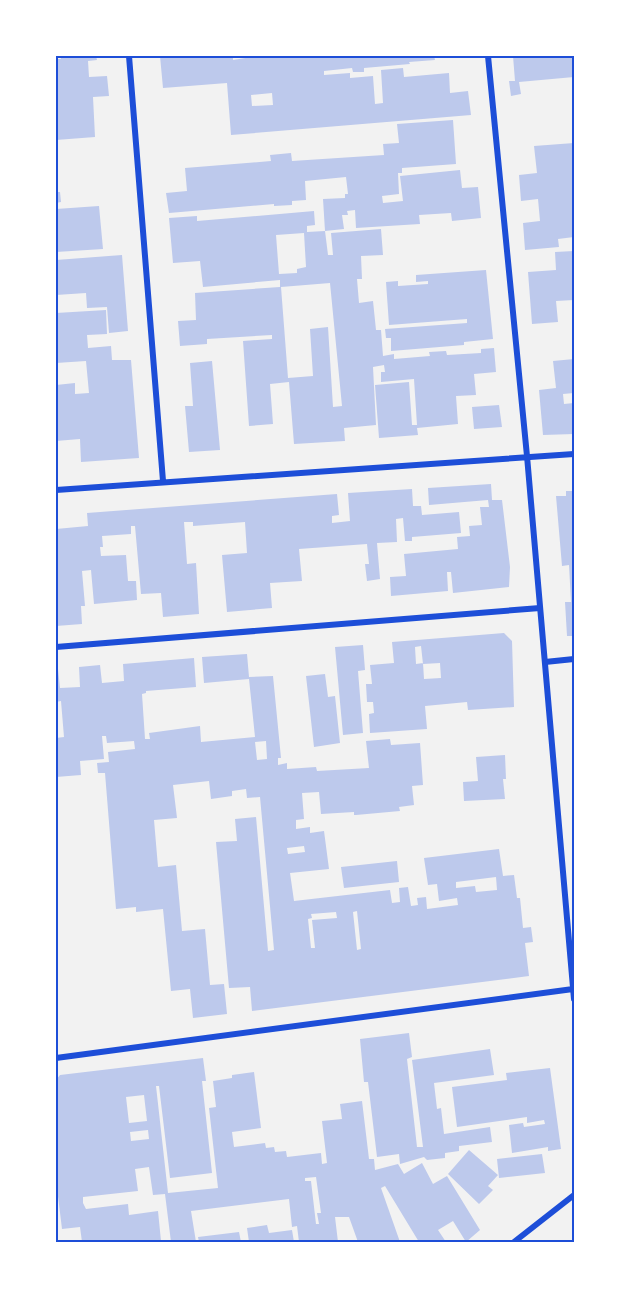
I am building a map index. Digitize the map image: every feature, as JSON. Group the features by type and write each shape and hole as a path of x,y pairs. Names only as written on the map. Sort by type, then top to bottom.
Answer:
{"street":[{"path":"129,56 163,481"},
{"path":"488,56 574,999"},
{"path":"56,490 574,454"},
{"path":"56,647 540,608"},
{"path":"545,662 574,659"},
{"path":"56,1058 573,989"},
{"path":"514,1242 574,1195"}],"building":[{"path":"60,56 96,56 97,60 88,61 89,77 107,76 109,96 93,97 95,137 56,140 56,59 61,59"},
{"path":"160,56 233,56 233,60 257,56 434,56 435,60 364,68 364,72 353,72 352,68 324,71 324,75 350,73 350,78 373,76 375,104 383,103 381,70 403,68 404,77 449,73 450,93 468,91 471,115 231,135 227,83 163,88","holes":["272,93 273,105 252,106 251,95"]},
{"path":"513,56 574,56 574,77 519,82 521,94 511,96 509,81 515,81"},
{"path":"453,120 456,164 402,168 402,173 398,173 399,194 382,196 383,203 403,201 400,176 460,170 462,188 478,187 481,218 452,221 451,213 419,215 420,224 356,228 355,210 347,211 348,215 342,215 344,229 325,231 323,199 345,198 345,194 348,194 346,177 305,181 306,200 292,201 292,205 274,206 274,204 169,213 166,193 187,191 185,168 271,161 270,155 291,153 292,161 384,155 383,144 399,143 397,124"},
{"path":"574,143 574,191 572,191 574,237 558,239 559,247 525,250 523,223 540,221 538,199 521,201 519,175 537,173 534,146"},
{"path":"56,192 60,192 61,202 56,203"},
{"path":"99,206 103,249 56,252 56,209"},
{"path":"314,211 315,225 307,226 307,232 325,231 328,255 333,255 331,233 381,229 383,255 361,256 362,279 357,279 359,303 373,301 376,330 381,330 383,356 394,354 394,359 430,356 429,352 446,351 447,355 481,353 481,349 494,348 496,372 474,374 476,395 456,396 458,424 417,428 418,435 379,438 375,385 409,382 412,425 417,425 414,379 381,382 381,372 385,372 384,365 373,367 376,425 344,428 345,441 294,444 289,382 270,384 273,424 249,426 243,341 272,339 272,335 207,339 207,344 180,346 178,321 196,320 195,293 280,287 280,280 203,287 200,261 173,263 169,218 197,216 197,221","holes":["304,233 306,267 297,269 297,273 279,274 276,235","330,283 342,406 333,407 328,327 310,329 313,376 288,378 281,287"]},
{"path":"574,251 574,300 556,301 558,322 532,324 528,272 556,270 555,252"},
{"path":"122,255 128,331 109,333 107,307 87,308 86,293 56,295 56,260"},
{"path":"486,270 493,339 464,342 464,345 391,351 391,338 386,338 385,329 467,323 467,319 389,325 386,282 398,281 398,286 428,284 428,281 416,282 416,275"},
{"path":"106,310 107,334 87,335 88,348 111,346 112,360 131,360 139,458 81,462 80,439 56,441 56,385 75,383 75,394 89,393 86,361 56,363 56,313"},
{"path":"574,359 574,393 563,394 564,404 574,403 574,434 543,435 539,390 556,388 553,361"},
{"path":"212,361 220,450 189,452 185,406 193,406 190,363"},
{"path":"499,405 502,427 474,429 472,407"},
{"path":"491,484 492,500 502,500 510,567 509,587 453,593 451,572 447,572 448,591 391,596 390,577 406,576 404,554 458,549 457,537 470,536 469,526 482,525 480,507 489,507 488,500 429,505 428,488"},
{"path":"412,489 413,506 421,506 422,515 459,512 461,533 412,537 412,541 405,541 403,518 396,519 397,542 377,543 380,579 367,581 365,564 369,564 367,544 299,549 302,581 270,583 272,608 227,612 222,555 247,553 245,522 193,526 193,522 184,522 187,564 196,563 199,614 163,617 161,593 141,594 135,526 131,526 131,534 102,536 103,547 100,547 101,556 126,555 128,581 136,581 137,600 94,604 91,570 82,571 85,606 81,606 82,624 56,626 56,529 88,526 87,513 337,494 339,515 332,516 332,523 350,521 348,493"},
{"path":"566,491 574,491 574,636 567,636 565,602 571,602 569,565 562,566 556,496 566,496"},
{"path":"504,633 512,641 514,707 468,710 467,702 425,706 427,729 370,733 369,714 374,713 373,702 367,702 366,684 372,684 370,665 394,663 392,642","holes":["421,646 423,663 416,664 415,647","440,663 441,678 424,679 423,664"]},
{"path":"363,645 365,670 358,671 363,733 343,735 335,647"},
{"path":"247,654 249,677 273,676 281,758 278,758 278,765 287,763 287,769 316,767 317,771 369,768 366,741 390,739 391,745 420,743 423,785 412,786 414,805 399,807 400,811 356,815 354,812 321,814 319,792 302,793 304,819 296,820 296,829 310,827 310,833 324,831 329,869 290,873 294,901 390,890 392,903 400,902 399,888 408,887 411,906 418,905 417,898 426,897 427,909 458,905 457,898 439,901 437,884 428,885 424,858 499,849 503,876 514,875 517,898 520,898 523,928 531,927 533,942 525,943 529,976 252,1011 250,987 229,988 216,842 237,841 235,819 256,817 268,951 274,950 260,797 247,798 246,789 232,791 232,796 211,799 209,781 173,785 177,818 154,820 158,867 176,865 182,931 205,929 210,985 224,984 227,1014 193,1018 190,989 171,991 163,909 136,912 136,907 116,909 105,773 98,773 97,763 109,762 108,752 135,749 134,741 107,743 106,736 102,736 104,759 80,761 81,775 56,777 56,738 64,737 61,701 56,702 56,669 58,669 60,688 80,687 79,667 100,665 102,683 124,681 123,664 194,658 196,687 146,691 142,694 145,739 150,739 149,733 200,726 201,742 255,737 249,679 204,683 202,657","holes":["266,741 267,759 257,760 255,742","304,846 305,852 288,854 287,848","496,877 497,890 476,892 475,886 456,888 456,882","357,911 361,949 357,950 353,912","336,912 337,918 312,920 315,948 311,948 308,919 312,918 311,914"]},
{"path":"325,674 328,697 335,696 340,743 314,747 306,676"},
{"path":"505,755 506,779 503,779 505,799 464,801 463,782 478,781 476,757"},
{"path":"397,861 399,882 344,888 341,867"},
{"path":"409,1033 412,1057 407,1059 417,1147 423,1147 412,1060 490,1049 494,1075 434,1083 437,1109 441,1108 444,1134 490,1127 492,1142 459,1146 459,1151 445,1153 445,1158 427,1160 424,1157 400,1164 399,1154 377,1157 368,1082 364,1082 360,1039"},
{"path":"203,1058 206,1081 202,1081 212,1173 170,1178 159,1086 156,1086 168,1193 218,1188 209,1108 216,1107 213,1081 254,1072 261,1128 232,1132 234,1147 265,1143 266,1148 274,1147 275,1152 286,1151 287,1157 321,1153 322,1164 327,1163 322,1121 342,1119 340,1104 362,1101 369,1159 374,1159 375,1170 398,1164 404,1174 422,1163 433,1184 447,1176 480,1230 466,1242 453,1221 438,1230 446,1242 419,1242 385,1186 381,1188 400,1242 358,1242 349,1217 335,1217 338,1242 299,1242 297,1226 292,1227 289,1199 191,1211 196,1242 171,1242 165,1194 153,1195 149,1167 135,1169 138,1191 83,1197 83,1203 86,1209 128,1204 129,1215 158,1211 161,1241 82,1242 80,1227 62,1229 56,1180 56,1080 60,1075","holes":["144,1095 147,1121 129,1123 126,1097","148,1130 149,1139 131,1141 130,1132","316,1177 321,1213 317,1213 319,1224 316,1224 311,1181 305,1181 305,1178"]},
{"path":"550,1068 561,1149 548,1151 548,1147 512,1153 509,1125 523,1123 524,1127 545,1124 544,1120 527,1123 527,1117 457,1127 452,1087 507,1080 506,1073"},
{"path":"469,1150 498,1175 488,1186 493,1190 479,1204 448,1174"},
{"path":"542,1154 545,1173 499,1178 497,1159"},
{"path":"267,1225 269,1233 292,1230 294,1242 249,1242 247,1228"},
{"path":"239,1232 241,1242 199,1242 198,1237"}]}
